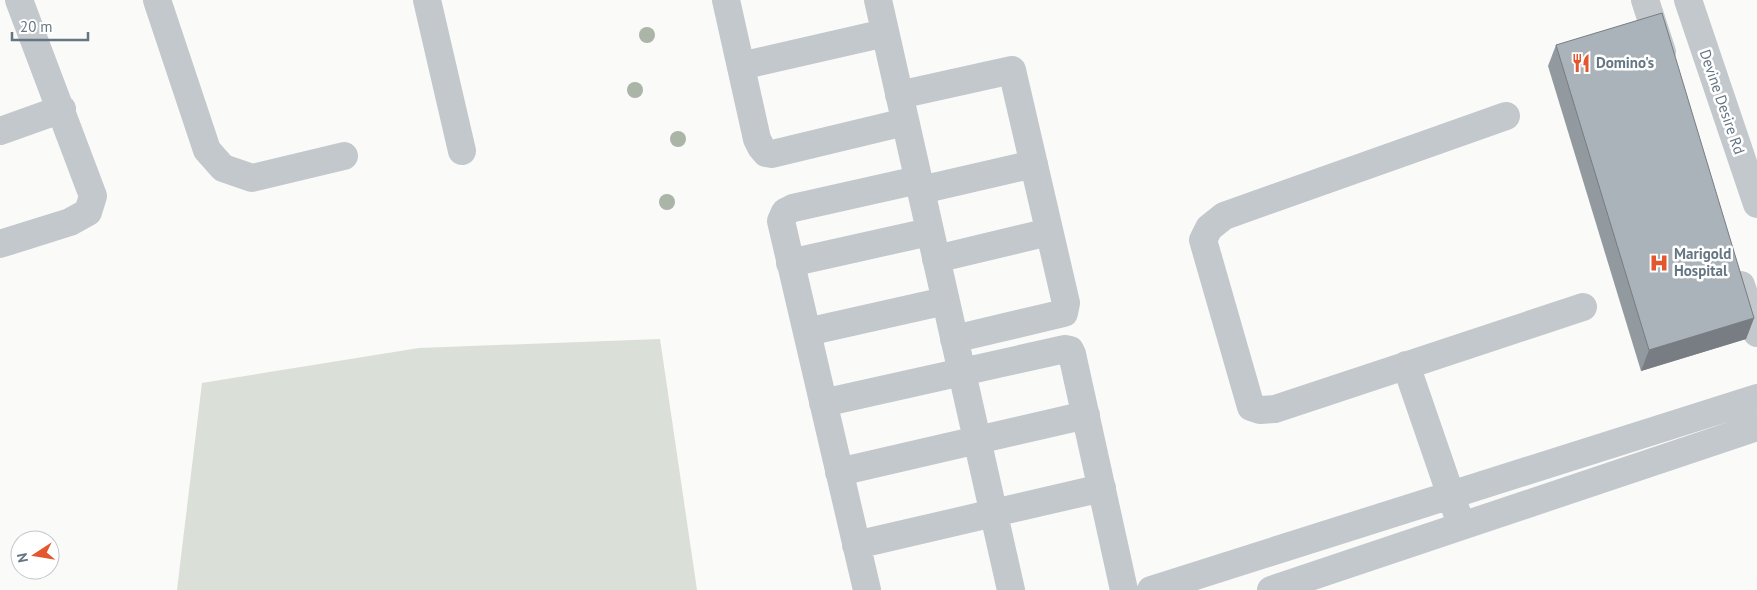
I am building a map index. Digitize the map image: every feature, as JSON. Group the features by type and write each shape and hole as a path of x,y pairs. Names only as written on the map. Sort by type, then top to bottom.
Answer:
{"street":[{"path":"157,0 207,150 223,168 252,178 344,156"},
{"path":"427,0 462,151"},
{"path":"726,0 757,139 766,153 772,154 905,122"},
{"path":"878,0 1011,590"},
{"path":"1645,0 1670,74"},
{"name":"Devine Desire Rd","path":"1688,0 1757,204"},
{"path":"0,244 70,222 88,212 93,196 62,109 13,6"},
{"path":"741,66 885,33"},
{"path":"899,95 1012,70 1066,304 1064,313 954,339"},
{"path":"0,131 62,109"},
{"path":"1506,116 1224,216 1209,228 1203,240 1251,407 1260,410 1275,409 1583,307"},
{"path":"867,590 781,221 785,212 793,208 1034,164"},
{"path":"790,263 929,232"},
{"path":"936,259 1049,232"},
{"path":"1732,259 1757,333"},
{"path":"807,332 945,301"},
{"path":"823,403 961,371 1065,349 1070,350 1124,590"},
{"path":"1406,365 1461,525"},
{"path":"1168,588 1451,495 1757,398"},
{"path":"839,472 1086,415"},
{"path":"1271,590 1757,427"},
{"path":"1638,436 1648,463"},
{"path":"856,545 1102,488"}],"shaded area":[{"path":"660,339 697,590 177,590 202,383 419,348"}],"building":[{"path":"1662,13 1754,318 1649,350 1556,45"}],"place":[{"name":"Domino's","path":"1581,63"},
{"name":"Marigold Hospital","path":"1659,263"}]}
